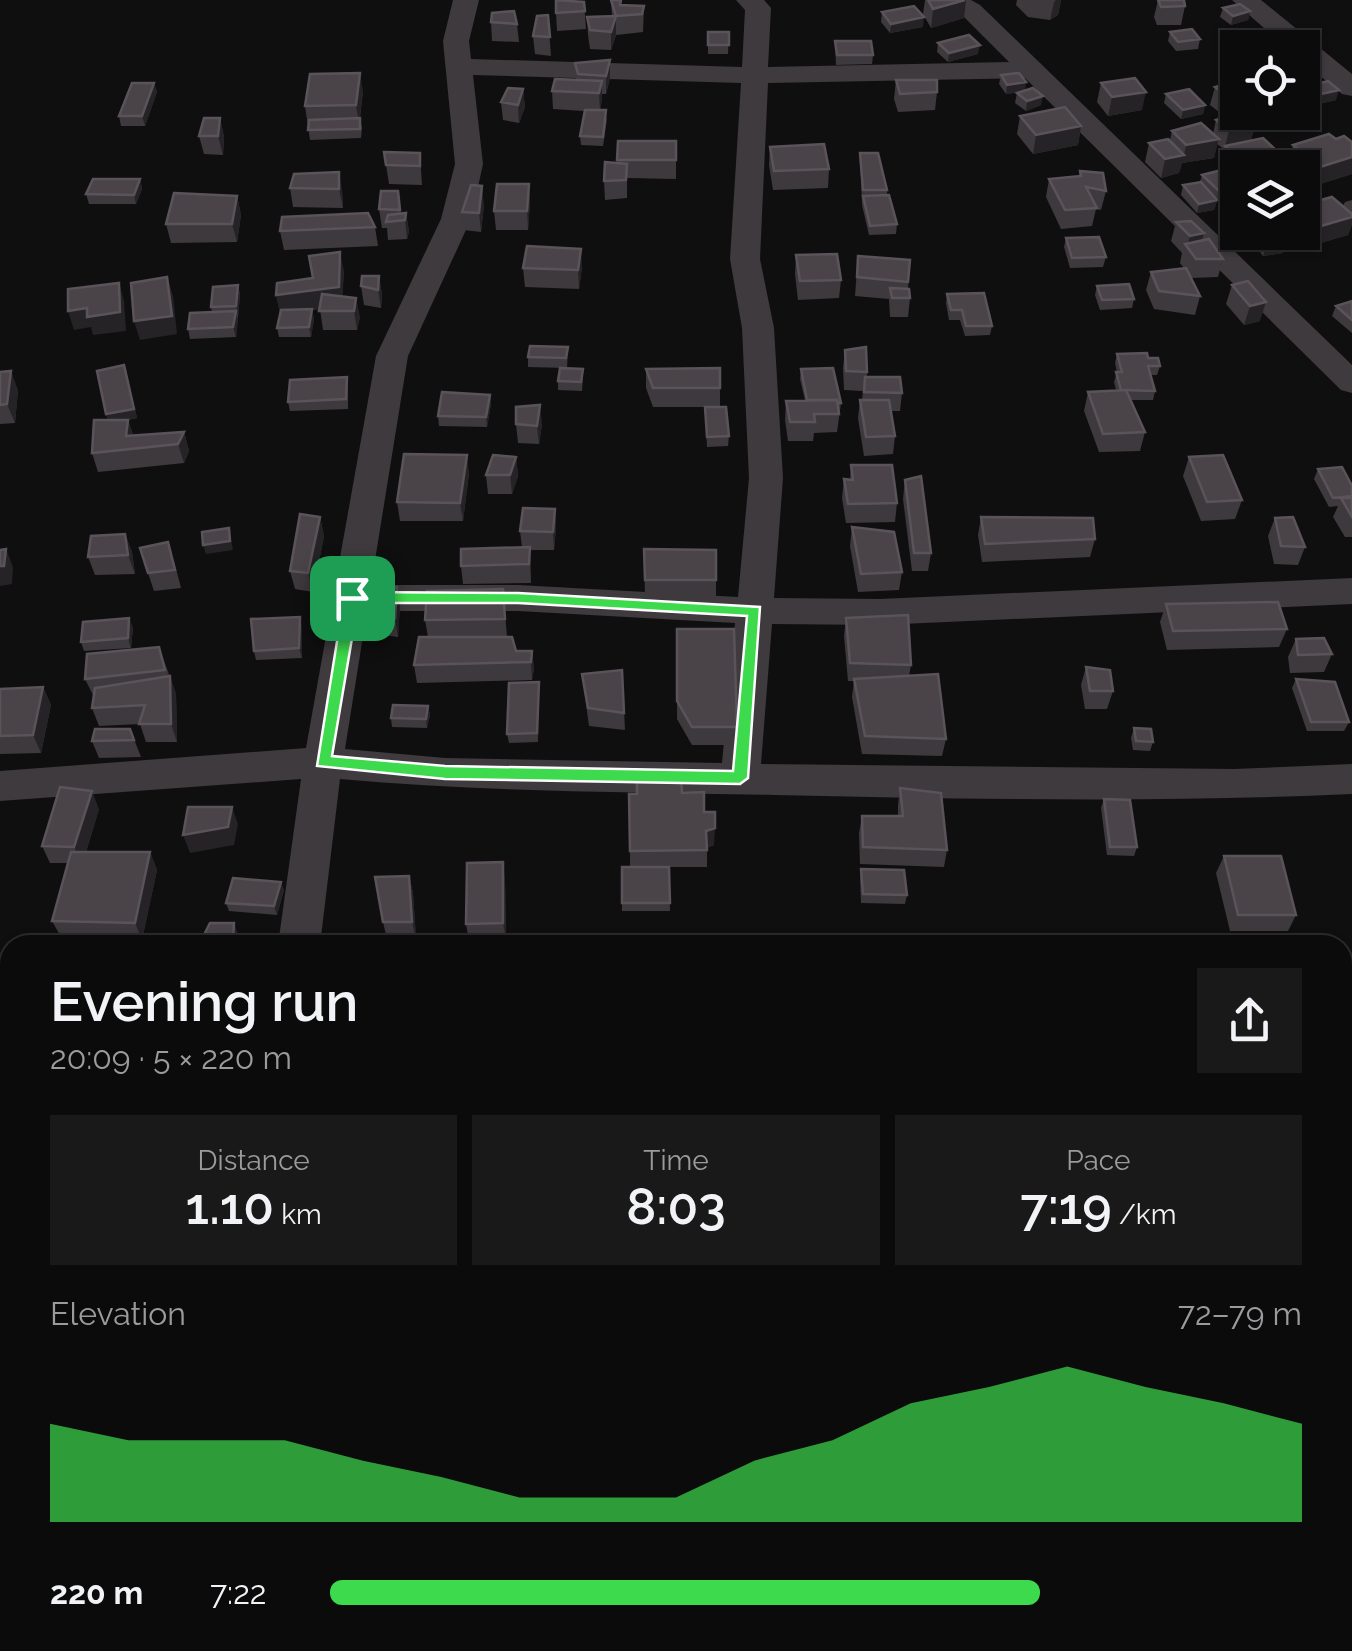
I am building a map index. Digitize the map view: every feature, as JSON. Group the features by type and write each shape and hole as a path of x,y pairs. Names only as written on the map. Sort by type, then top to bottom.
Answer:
{"street":[{"path":"300,935 323,762 392,356 456,218 469,164 456,40 466,0"},
{"path":"740,778 766,478 758,328 745,259 758,8 749,0"},
{"path":"950,0 971,10 1352,382"},
{"path":"1245,0 1352,88"},
{"path":"458,67 754,76 1029,70"},
{"path":"352,598 518,598 754,611 880,612 1352,592"},
{"path":"0,786 323,762 445,772 740,778 1215,784 1352,780"}],"building":[{"path":"556,0 584,2 585,11 556,13"},
{"path":"611,0 621,0 620,5 644,6 642,14 616,16"},
{"path":"928,0 965,0 933,9"},
{"path":"1158,0 1184,0 1185,6 1161,7"},
{"path":"1240,4 1250,11 1233,16 1223,8"},
{"path":"914,6 924,17 891,24 882,12"},
{"path":"514,11 517,24 491,22 492,13"},
{"path":"548,15 550,37 533,36 537,16"},
{"path":"616,16 611,32 590,30 587,17"},
{"path":"1192,29 1200,39 1178,42 1170,32"},
{"path":"708,32 729,32 729,45 708,45"},
{"path":"969,35 980,45 949,53 938,43"},
{"path":"835,41 871,41 873,55 837,55"},
{"path":"610,60 606,76 578,74 575,63"},
{"path":"360,73 356,105 305,106 310,74"},
{"path":"1019,73 1026,82 1007,85 1001,75"},
{"path":"1135,78 1146,92 1112,97 1101,83"},
{"path":"555,79 602,81 599,93 552,91"},
{"path":"896,80 937,80 937,92 900,94"},
{"path":"1328,81 1339,90 1320,94 1320,83"},
{"path":"132,83 154,83 142,116 119,116"},
{"path":"508,88 523,89 518,105 501,102"},
{"path":"1033,88 1043,96 1027,101 1017,93"},
{"path":"1189,89 1205,105 1183,110 1166,94"},
{"path":"1065,107 1081,126 1036,135 1020,116"},
{"path":"585,110 606,110 603,137 580,136"},
{"path":"204,118 220,118 218,136 199,136"},
{"path":"360,118 360,129 308,130 309,120"},
{"path":"1201,123 1219,139 1186,145 1172,131"},
{"path":"1329,134 1336,139 1344,136 1352,142 1352,157 1320,167 1320,150 1299,150 1293,145"},
{"path":"1263,138 1276,150 1229,150 1225,146"},
{"path":"1168,139 1184,155 1165,159 1149,143"},
{"path":"618,141 676,141 676,160 617,160"},
{"path":"824,144 829,169 774,171 770,147"},
{"path":"384,152 420,153 420,166 386,165"},
{"path":"860,153 878,153 887,190 863,190"},
{"path":"605,162 627,164 626,180 604,181"},
{"path":"1220,170 1220,191 1219,191 1202,175"},
{"path":"1080,171 1103,173 1106,191 1086,187 1097,208 1065,210 1049,179 1081,176"},
{"path":"339,172 339,189 290,188 294,174"},
{"path":"93,179 140,179 134,195 86,194"},
{"path":"1201,182 1217,200 1199,204 1183,185"},
{"path":"497,184 529,184 527,211 494,211"},
{"path":"471,185 482,186 479,213 462,212"},
{"path":"381,191 398,191 400,210 379,209"},
{"path":"174,193 237,196 232,224 166,224"},
{"path":"889,195 897,224 870,226 863,196"},
{"path":"1332,197 1352,217 1320,226 1320,200"},
{"path":"368,213 375,227 280,231 282,217"},
{"path":"406,213 405,220 386,222 388,215"},
{"path":"1191,221 1204,233 1190,236 1176,222"},
{"path":"1099,237 1106,257 1072,258 1066,238"},
{"path":"1209,239 1223,259 1196,259 1185,244"},
{"path":"527,246 581,249 578,270 523,268"},
{"path":"340,252 339,287 276,295 277,283 313,278 309,256"},
{"path":"837,254 841,280 800,281 796,255"},
{"path":"858,256 910,260 908,282 857,277"},
{"path":"1186,268 1200,296 1159,291 1151,272"},
{"path":"362,276 379,276 378,290 361,286"},
{"path":"167,277 172,316 134,321 131,283"},
{"path":"1248,281 1266,302 1250,306 1232,285"},
{"path":"119,283 120,312 87,317 87,308 68,311 68,289"},
{"path":"1129,284 1134,299 1102,300 1097,286"},
{"path":"238,285 236,306 211,307 213,287"},
{"path":"890,288 909,289 910,298 892,298"},
{"path":"984,293 992,326 966,326 962,310 951,310 947,294"},
{"path":"322,294 356,298 354,311 319,311"},
{"path":"1352,301 1352,320 1336,306"},
{"path":"312,309 309,327 277,328 281,310"},
{"path":"236,311 233,327 188,329 190,313"},
{"path":"530,346 568,347 566,358 528,357"},
{"path":"866,347 867,372 846,371 845,350"},
{"path":"1147,353 1148,358 1158,358 1160,366 1148,366 1155,391 1121,390 1117,354"},
{"path":"124,365 134,409 106,414 97,371"},
{"path":"560,368 583,369 581,382 558,381"},
{"path":"720,368 720,388 653,388 646,369"},
{"path":"833,368 841,403 807,400 801,369"},
{"path":"11,371 7,404 0,405 0,372"},
{"path":"347,377 346,399 288,402 290,380"},
{"path":"865,377 900,377 902,393 864,392"},
{"path":"1126,390 1145,432 1103,434 1088,392"},
{"path":"442,392 490,395 486,417 438,416"},
{"path":"837,400 839,414 814,414 815,422 790,422 786,401"},
{"path":"860,400 889,400 895,436 866,437"},
{"path":"540,405 537,426 516,424 516,407"},
{"path":"705,407 726,407 729,436 707,437"},
{"path":"94,420 128,420 126,436 184,432 178,444 92,453"},
{"path":"404,454 467,455 460,503 397,502"},
{"path":"493,455 516,457 510,475 486,475"},
{"path":"1223,455 1242,500 1207,502 1189,457"},
{"path":"851,465 892,465 897,503 848,504 844,479 853,480"},
{"path":"1342,467 1352,486 1352,496 1333,498 1318,469"},
{"path":"921,476 931,553 914,553 905,480"},
{"path":"1341,498 1352,498 1352,517"},
{"path":"523,508 555,509 553,532 520,531"},
{"path":"300,514 320,517 308,573 290,571"},
{"path":"981,517 1093,518 1095,539 985,544"},
{"path":"1293,517 1305,547 1281,546 1275,518"},
{"path":"852,527 894,532 902,572 861,574"},
{"path":"229,528 230,541 203,545 202,532"},
{"path":"125,534 128,555 88,557 91,536"},
{"path":"168,542 175,570 148,573 140,548"},
{"path":"530,547 529,564 461,566 461,549"},
{"path":"6,549 4,566 0,566 0,550"},
{"path":"644,549 716,550 716,580 645,580"},
{"path":"366,586 397,587 395,618 366,615"},
{"path":"503,589 505,619 425,620 427,591"},
{"path":"1278,602 1287,629 1173,631 1166,604"},
{"path":"908,615 911,665 850,663 846,618"},
{"path":"300,617 299,648 254,651 251,619"},
{"path":"129,618 128,638 81,642 83,622"},
{"path":"677,629 734,629 737,727 692,727 677,701"},
{"path":"419,637 512,637 516,651 532,651 531,662 414,665"},
{"path":"1324,638 1332,654 1298,655 1296,639"},
{"path":"159,647 165,670 85,679 87,654"},
{"path":"1086,667 1110,670 1113,691 1090,691"},
{"path":"622,670 624,713 588,708 582,674"},
{"path":"938,674 946,739 865,736 854,679"},
{"path":"170,676 171,724 139,724 145,705 92,708 95,688"},
{"path":"1296,679 1335,682 1349,722 1311,722"},
{"path":"539,682 537,733 507,734 509,683"},
{"path":"43,687 33,735 0,736 0,689"},
{"path":"393,705 428,706 426,719 391,718"},
{"path":"1134,728 1151,729 1153,742 1136,741"},
{"path":"95,729 130,729 134,740 92,741"},
{"path":"681,779 682,793 704,792 704,812 715,812 715,828 706,831 707,850 630,851 629,794 637,794 637,780"},
{"path":"60,787 92,791 74,847 42,846"},
{"path":"900,788 941,793 947,850 863,847 862,816 903,816"},
{"path":"1104,799 1130,800 1137,847 1110,847"},
{"path":"188,807 232,807 228,827 183,835"},
{"path":"71,852 150,852 135,923 52,921"},
{"path":"1224,856 1281,856 1296,915 1238,915"},
{"path":"503,862 503,923 466,924 467,863"},
{"path":"622,867 669,867 670,903 622,903"},
{"path":"861,869 904,870 907,895 863,894"},
{"path":"409,876 412,922 383,922 375,877"},
{"path":"233,878 281,882 274,906 226,903"},
{"path":"210,923 234,923 233,935 204,935"}],"route":[{"path":"352,598 518,598 754,611 740,778 445,772 323,762 352,598"}]}
